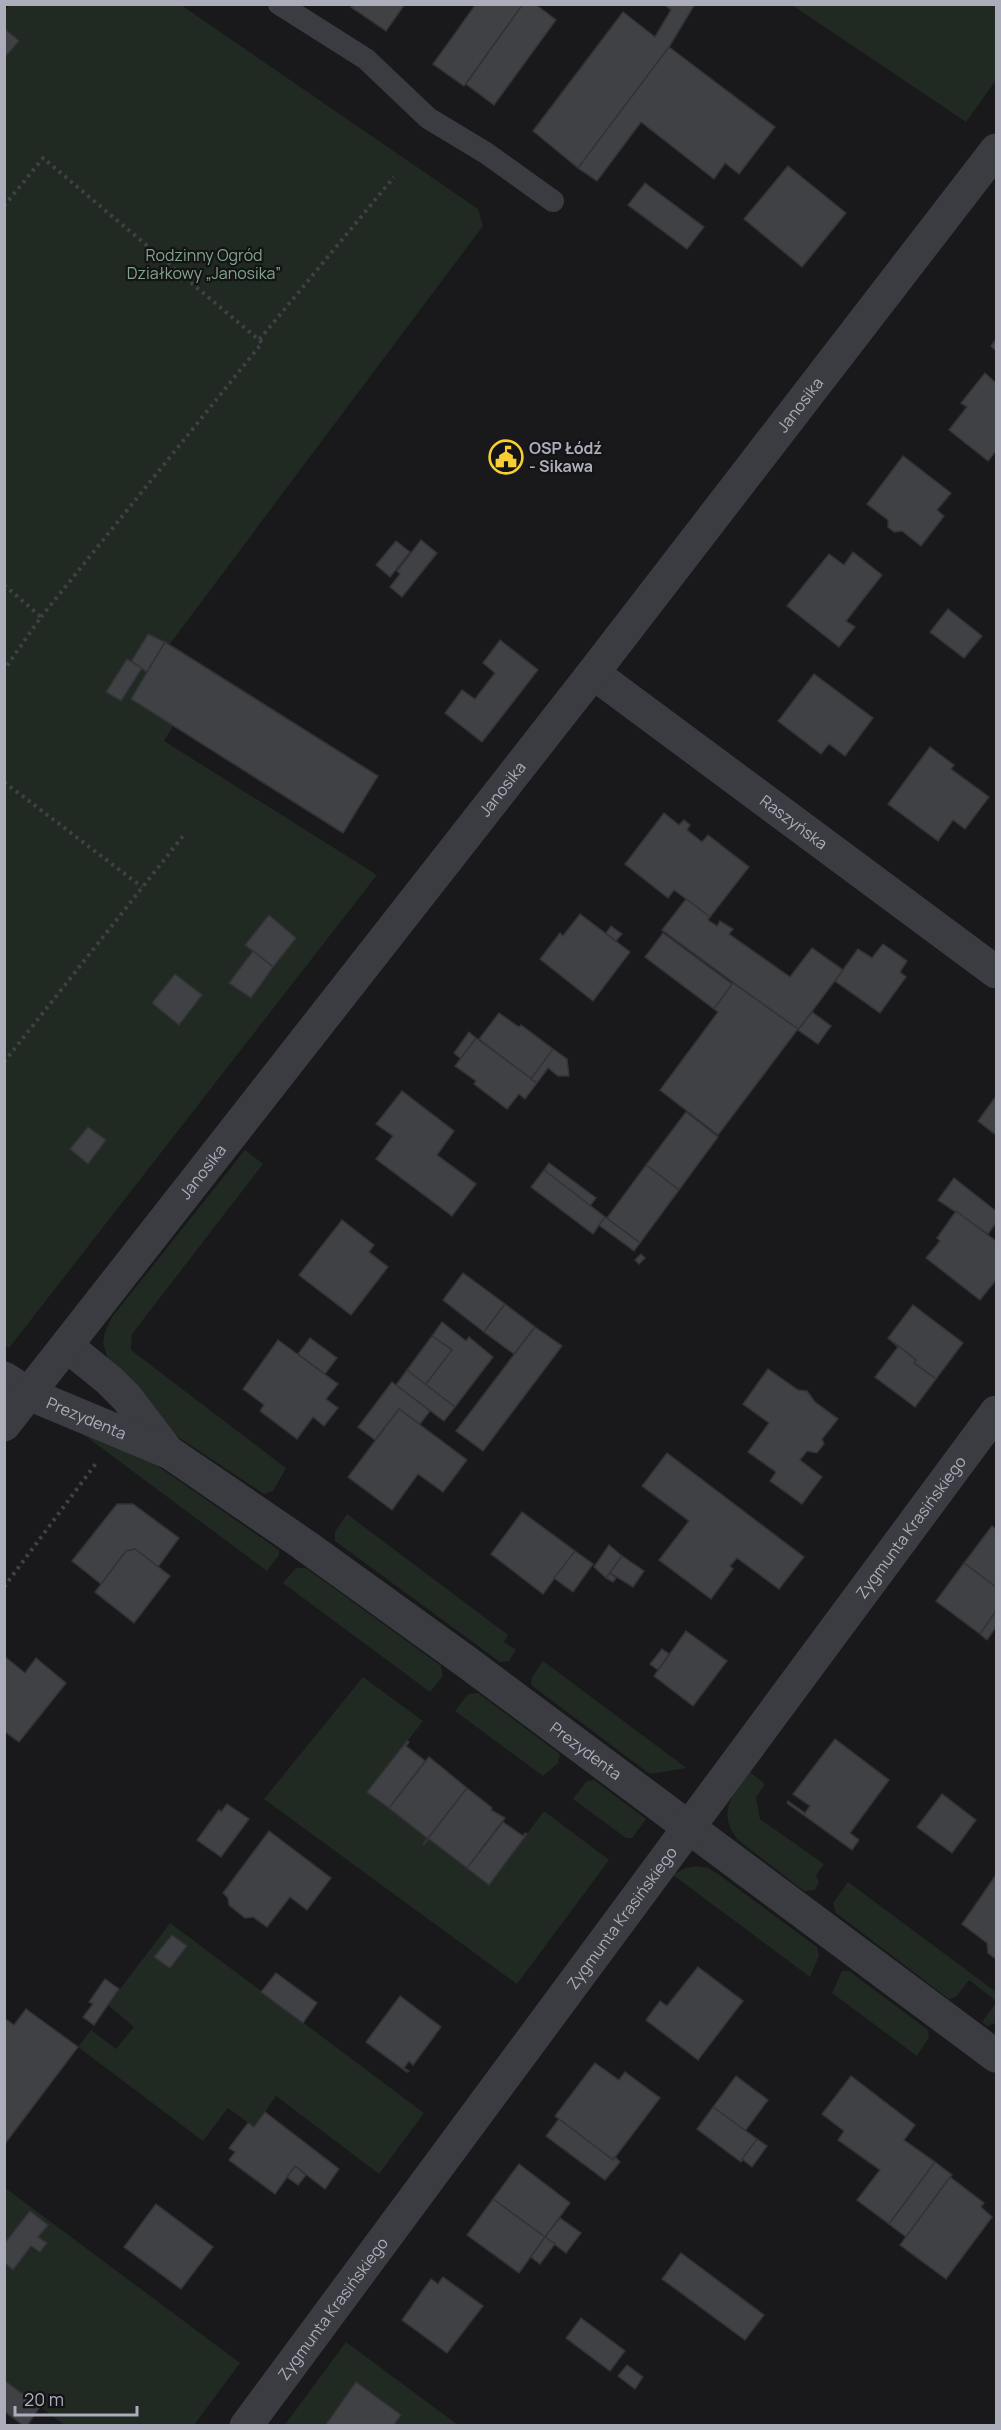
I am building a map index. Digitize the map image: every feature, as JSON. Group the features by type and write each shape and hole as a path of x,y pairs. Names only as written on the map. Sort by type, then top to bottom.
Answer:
{"street":[{"name":"Janosika","path":"4,1425 16,1386 67,1346 593,673 996,150"},
{"name":"Raszyńska","path":"593,673 996,972"},
{"name":"Prezydenta","path":"67,1346 109,1380 127,1398 170,1453"},
{"name":"Prezydenta","path":"16,1386 170,1453 303,1544 468,1663 996,2056"},
{"name":"Zygmunta Krasińskiego","path":"246,2426 996,1412"}],"lane":[{"path":"279,4 366,59 428,118 486,153 553,201"}],"path":[{"path":"4,206 43,158 262,343 41,617 4,670"},
{"path":"260,340 394,177"},
{"path":"4,585 41,617"},
{"path":"4,782 142,887"},
{"path":"4,1062 183,836"},
{"path":"4,1587 102,1454"}],"green space":[{"name":"Rodzinny Ogród Działkowy „Janosika”","path":"10,4 181,5 478,209 483,226 169,645 165,642 131,699 173,726 164,741 377,875 9,1348 4,1345 4,12"},
{"path":"792,5 996,5 996,80 966,122"},
{"path":"245,1150 263,1164 132,1334 131,1350 286,1468 273,1491 264,1494 175,1435 110,1366 103,1343 112,1317"},
{"path":"84,1435 156,1465 279,1550 279,1555 267,1571"},
{"path":"347,1514 508,1635 504,1642 516,1650 509,1661 500,1662 335,1541 335,1532"},
{"path":"296,1568 306,1568 441,1666 443,1676 430,1692 283,1583"},
{"path":"543,1661 686,1768 650,1774 531,1685 532,1677"},
{"path":"363,1677 423,1721 368,1792 489,1885 544,1811 609,1860 517,1984 264,1799"},
{"path":"478,1693 560,1754 558,1763 543,1776 455,1711 468,1694"},
{"path":"750,1772 765,1784 756,1797 760,1819 824,1864 816,1875 819,1882 815,1890 804,1891 738,1840 731,1830 727,1812 729,1805 737,1789"},
{"path":"594,1780 646,1819 632,1838 626,1838 573,1799 587,1781"},
{"path":"698,1866 708,1868 718,1874 817,1947 819,1956 810,1977 673,1875 685,1868"},
{"path":"848,1882 996,1992 996,2001 969,1980 956,1997 949,1999 836,1913 833,1903"},
{"path":"170,1923 424,2113 379,2174 276,2096 254,2127 228,2108 203,2141 78,2047 91,2030 116,2049 134,2027 108,2005"},
{"path":"842,1971 849,1971 928,2030 929,2037 917,2056 832,1993"},
{"path":"996,2003 996,2023 987,2026 982,2022"},
{"path":"4,2187 240,2363 194,2425 65,2425 5,2381"},
{"path":"346,2342 458,2425 284,2426"}],"building":[{"path":"353,4 405,4 386,31 351,7"},
{"path":"476,4 523,4 464,86 433,64"},
{"path":"523,4 535,4 556,20 494,105 466,84"},
{"path":"664,4 695,4 669,47 578,168 533,131 623,12 655,37 671,10"},
{"path":"4,30 19,41 4,58"},
{"path":"669,47 775,127 739,174 725,163 714,179 641,122 597,181 578,168"},
{"path":"788,166 846,213 802,267 744,219"},
{"path":"645,183 704,227 687,249 628,205"},
{"path":"996,339 996,351 991,346"},
{"path":"985,373 996,383 996,451 988,461 949,430 967,407 961,403"},
{"path":"903,456 951,493 937,510 944,516 921,546 902,531 894,532 888,527 888,520 867,504"},
{"path":"421,540 437,553 402,597 390,587 400,574 397,571"},
{"path":"396,541 410,552 390,577 376,565"},
{"path":"853,552 882,575 846,621 855,627 839,647 787,606 829,554 844,565"},
{"path":"948,609 982,636 964,658 930,632"},
{"path":"148,634 165,642 147,672 131,662"},
{"path":"500,640 538,670 482,742 445,713 462,690 475,699 495,673 483,663"},
{"path":"165,642 378,776 343,833 131,699"},
{"path":"127,659 142,668 121,701 106,692"},
{"path":"814,674 873,718 845,756 829,744 821,754 778,721"},
{"path":"930,747 954,765 951,769 989,797 965,829 953,820 938,841 888,804"},
{"path":"664,813 679,825 684,820 690,825 687,830 702,842 708,835 749,867 710,917 674,890 668,898 625,864"},
{"path":"686,899 710,917 708,920 717,926 720,921 733,929 729,934 790,977 812,948 843,970 798,1030 662,930"},
{"path":"580,914 630,952 593,1001 540,959 560,933 563,936"},
{"path":"269,915 296,938 273,967 245,945"},
{"path":"611,926 622,934 616,941 606,933"},
{"path":"663,933 732,984 714,1009 645,957"},
{"path":"883,944 907,961 900,972 906,977 880,1013 835,981 858,949 872,958"},
{"path":"253,951 273,967 251,998 229,983"},
{"path":"175,974 202,995 179,1025 152,1003"},
{"path":"733,983 798,1029 718,1135 660,1090 718,1012 714,1009"},
{"path":"812,1012 831,1026 818,1044 798,1030"},
{"path":"499,1013 519,1027 521,1025 553,1049 531,1079 479,1039"},
{"path":"469,1032 476,1038 461,1059 454,1053"},
{"path":"476,1038 537,1083 525,1099 519,1094 507,1109 474,1084 476,1081 455,1066"},
{"path":"553,1049 567,1059 569,1076 558,1076 548,1068 537,1083 531,1079"},
{"path":"402,1091 454,1131 437,1155 476,1184 452,1216 376,1159 393,1136 376,1124"},
{"path":"996,1096 996,1135 978,1121"},
{"path":"686,1112 718,1137 679,1190 646,1165"},
{"path":"88,1127 106,1140 88,1164 70,1149"},
{"path":"549,1163 596,1198 590,1206 544,1170"},
{"path":"646,1165 679,1190 640,1243 607,1218"},
{"path":"544,1170 605,1217 593,1234 531,1187"},
{"path":"954,1178 996,1211 996,1223 988,1234 938,1200"},
{"path":"956,1211 996,1241 996,1280 980,1300 926,1258 940,1241 937,1238"},
{"path":"605,1217 640,1243 634,1251 599,1225"},
{"path":"342,1220 374,1245 369,1252 388,1267 351,1315 299,1275"},
{"path":"641,1254 645,1258 639,1264 635,1260"},
{"path":"463,1273 505,1304 484,1332 443,1300"},
{"path":"505,1304 535,1327 514,1354 484,1332"},
{"path":"913,1305 963,1343 936,1379 914,1363 916,1360 888,1338"},
{"path":"442,1322 466,1341 469,1337 493,1357 455,1407 425,1385 452,1350 432,1336"},
{"path":"535,1327 562,1346 483,1451 456,1431"},
{"path":"432,1336 452,1350 425,1385 407,1370"},
{"path":"310,1338 337,1358 325,1374 298,1354"},
{"path":"888,1338 916,1360 914,1363 936,1379 915,1407 875,1377 898,1347"},
{"path":"278,1340 338,1384 326,1399 338,1408 324,1426 313,1417 297,1439 260,1411 264,1405 243,1389"},
{"path":"768,1369 798,1390 807,1391 815,1402 838,1419 822,1439 824,1444 817,1453 807,1451 800,1460 822,1477 802,1504 770,1481 776,1472 748,1452 769,1423 743,1404"},
{"path":"407,1370 455,1407 444,1421 396,1385"},
{"path":"392,1382 430,1411 420,1424 399,1409 375,1440 358,1427"},
{"path":"399,1409 467,1460 443,1492 418,1474 392,1510 348,1477"},
{"path":"667,1453 804,1557 779,1589 737,1558 730,1566 733,1569 711,1599 659,1560 689,1521 642,1486"},
{"path":"117,1504 133,1504 179,1538 158,1567 135,1549 126,1551 101,1584 72,1561"},
{"path":"522,1512 575,1551 543,1594 491,1554"},
{"path":"992,1526 996,1529 996,1587 964,1563"},
{"path":"609,1545 622,1556 606,1578 594,1567"},
{"path":"135,1549 170,1576 134,1623 95,1592 126,1551"},
{"path":"575,1551 593,1564 573,1592 554,1578"},
{"path":"622,1556 644,1571 633,1587 610,1573"},
{"path":"964,1563 996,1587 996,1612 980,1634 936,1601"},
{"path":"610,1573 616,1578 613,1582 606,1578"},
{"path":"996,1611 996,1627 987,1640 980,1634"},
{"path":"686,1631 727,1661 693,1706 654,1676"},
{"path":"662,1649 669,1654 658,1670 650,1664"},
{"path":"4,1656 25,1673 36,1658 66,1683 19,1742 4,1731"},
{"path":"835,1739 889,1780 850,1833 859,1840 852,1850 787,1803 788,1801 805,1813 810,1806 793,1794"},
{"path":"407,1741 409,1742 406,1746 425,1761 389,1808 367,1792"},
{"path":"429,1757 467,1788 423,1845 427,1838 389,1808"},
{"path":"467,1788 492,1808 491,1810 505,1818 467,1868 429,1839 423,1845"},
{"path":"942,1794 976,1820 952,1853 917,1827"},
{"path":"227,1804 249,1819 221,1857 197,1840 219,1810 221,1812"},
{"path":"503,1822 523,1836 527,1834 489,1885 467,1868"},
{"path":"269,1831 331,1878 307,1910 290,1897 267,1927 253,1917 245,1918 229,1905 228,1898 223,1893"},
{"path":"996,1875 996,1959 988,1953 987,1943 962,1924"},
{"path":"172,1935 187,1946 170,1968 154,1957"},
{"path":"698,1967 743,2001 698,2060 646,2020 660,2001 667,2006"},
{"path":"276,1973 317,2003 303,2023 261,1992"},
{"path":"105,1979 119,1989 94,2025 83,2017 93,2004 89,2002"},
{"path":"400,1996 441,2027 413,2065 409,2061 404,2068 409,2071 407,2072 366,2042"},
{"path":"26,2009 78,2047 4,2145 4,2018 14,2025"},
{"path":"595,2063 619,2080 625,2072 660,2098 613,2160 555,2116"},
{"path":"736,2076 768,2100 745,2131 713,2107"},
{"path":"851,2076 915,2125 904,2140 935,2162 889,2224 857,2200 880,2170 838,2140 844,2131 822,2114"},
{"path":"713,2107 757,2139 741,2162 697,2129"},
{"path":"265,2112 339,2169 325,2189 295,2166 275,2194 229,2160 235,2152 229,2148 248,2123 254,2127"},
{"path":"559,2119 613,2160 615,2157 620,2162 605,2180 546,2136"},
{"path":"757,2139 767,2146 752,2167 742,2159"},
{"path":"935,2162 952,2175 906,2237 889,2224"},
{"path":"519,2164 570,2203 545,2237 493,2199"},
{"path":"295,2166 306,2175 298,2185 287,2177"},
{"path":"950,2177 984,2203 981,2207 992,2217 946,2279 900,2245"},
{"path":"493,2199 545,2237 519,2273 467,2235"},
{"path":"156,2204 213,2247 181,2289 124,2247"},
{"path":"30,2211 48,2225 38,2237 47,2243 40,2252 31,2246 13,2270 4,2262 4,2244"},
{"path":"560,2218 581,2233 566,2253 545,2237"},
{"path":"545,2237 555,2244 540,2264 531,2257"},
{"path":"681,2253 764,2315 745,2340 662,2279"},
{"path":"443,2277 483,2306 447,2353 402,2320 431,2279 438,2284"},
{"path":"581,2318 625,2351 610,2371 566,2338"},
{"path":"627,2365 643,2377 635,2389 618,2376"},
{"path":"4,2380 40,2407 27,2426 4,2411"},
{"path":"356,2382 401,2415 393,2426 325,2426"}],"place":[{"name":"OSP Łódź - Sikawa","path":"506,457"}]}
